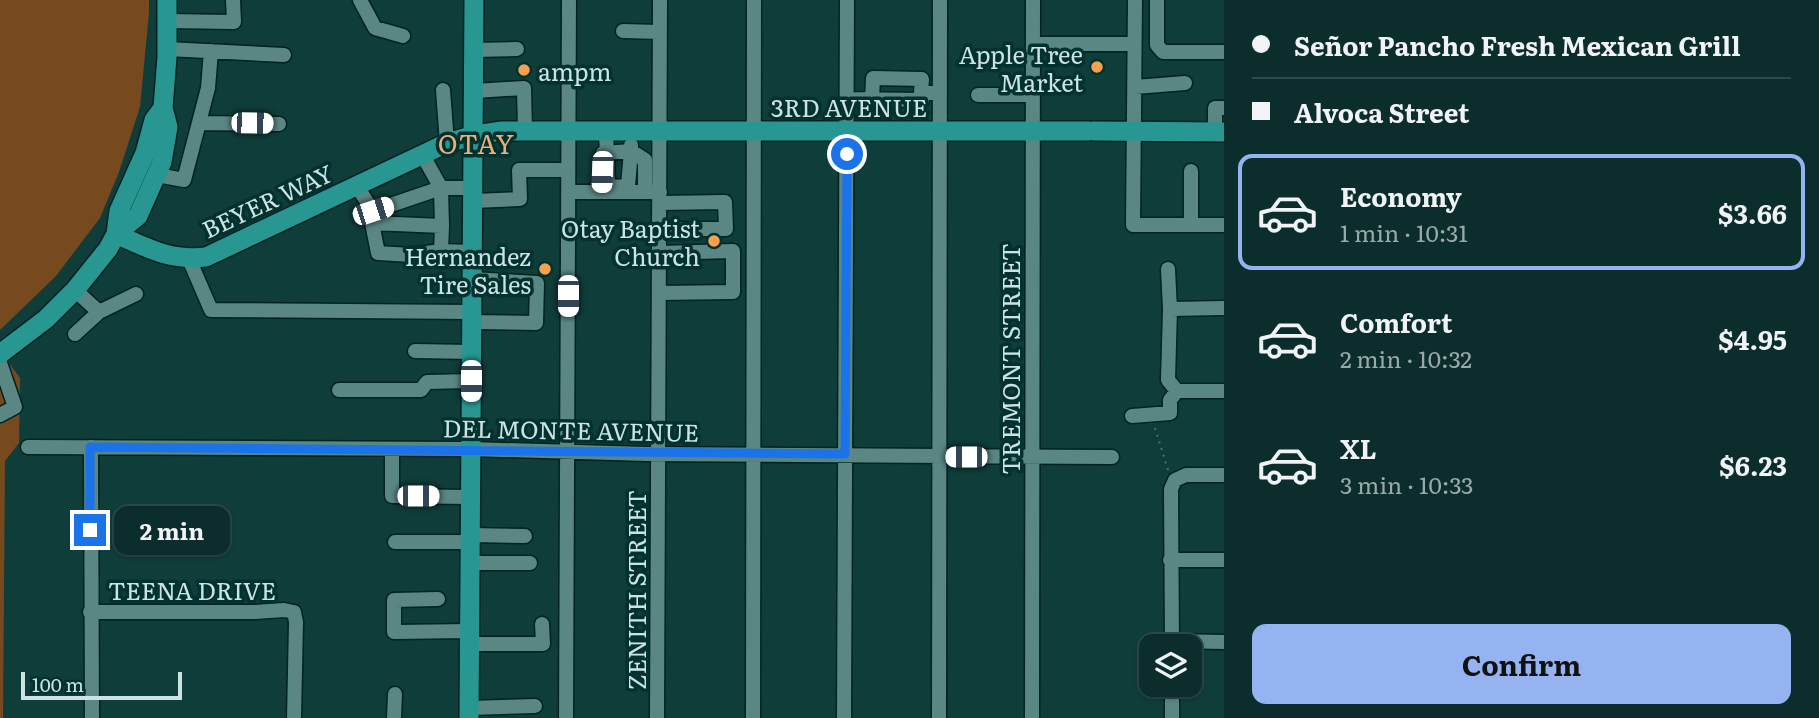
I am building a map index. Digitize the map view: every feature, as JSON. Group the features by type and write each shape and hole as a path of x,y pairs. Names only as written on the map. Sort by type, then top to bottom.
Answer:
{"main road":[{"path":"116,234 138,216 162,162 168,127 163,108 167,0"},
{"path":"469,713 474,0"},
{"path":"0,354 46,319 75,290 108,249 116,234 119,211 145,153 154,120 163,108"},
{"name":"3RD AVENUE","path":"475,135 568,130 1219,132"},
{"name":"BEYER WAY","path":"116,234 169,256 189,259 206,257 422,154 475,135"}],"street":[{"path":"167,21 234,22 233,0"},
{"path":"360,0 375,29 403,36"},
{"path":"566,718 569,0"},
{"name":"ZENITH STREET","path":"657,718 659,229 655,196 660,130 660,0"},
{"path":"753,718 754,0"},
{"path":"844,718 847,0"},
{"path":"939,718 940,0"},
{"name":"TREMONT STREET","path":"1032,718 1033,0"},
{"path":"1135,0 1133,225 1224,225"},
{"path":"1157,0 1157,45 1163,52 1224,52"},
{"path":"623,31 660,32"},
{"path":"1033,44 1134,44"},
{"path":"167,48 284,55"},
{"path":"474,50 517,49"},
{"path":"157,175 184,180 208,88 211,51"},
{"path":"847,69 870,72 873,78 872,100"},
{"path":"847,99 922,100 922,79 873,78"},
{"path":"1135,87 1185,83"},
{"path":"475,91 524,88 525,131"},
{"path":"443,90 447,143"},
{"path":"921,93 940,93"},
{"path":"978,95 1033,95"},
{"path":"1219,132 1215,108 1224,108"},
{"path":"199,123 279,124"},
{"path":"606,130 608,187 628,186 631,130"},
{"path":"601,192 603,153 631,151 645,160 655,196"},
{"path":"422,154 441,188 441,251"},
{"path":"372,217 441,188 474,195 520,199 519,170 568,170"},
{"path":"1191,171 1191,225"},
{"path":"356,185 372,217 378,253 411,255 441,251 473,252"},
{"path":"568,192 725,202 727,251"},
{"path":"372,217 442,226"},
{"path":"659,229 726,229"},
{"path":"659,253 733,251 733,292 659,293"},
{"path":"189,259 211,310 472,317 536,323 537,283 473,279"},
{"path":"1168,269 1168,380 1177,391"},
{"path":"75,290 99,312"},
{"path":"75,334 99,312 135,293"},
{"path":"1170,309 1224,308"},
{"path":"415,351 472,352"},
{"path":"0,363 15,407 0,415"},
{"path":"339,390 421,390 426,382 471,381"},
{"path":"1177,391 1224,391"},
{"path":"1132,416 1170,413 1171,400 1177,391"},
{"name":"DEL MONTE AVENUE","path":"28,447 1112,457"},
{"path":"90,447 92,718"},
{"path":"392,449 392,496 470,496"},
{"path":"1172,634 1171,489 1175,480 1186,475 1224,475"},
{"path":"396,542 525,536"},
{"path":"1170,560 1224,560"},
{"path":"470,563 530,563"},
{"path":"438,599 394,600 394,632 543,645 542,624"},
{"name":"TEENA DRIVE","path":"90,612 294,612 295,718"},
{"path":"1202,642 1224,642"},
{"path":"394,718 395,694"},
{"path":"1172,697 1172,718"},
{"path":"469,713 534,706"}],"path":[{"path":"1150,414 1166,465 1175,480"}],"shaded area":[{"path":"0,0 149,0 149,13 140,107 119,172 100,218 56,276 0,330"},
{"path":"0,351 20,378 19,443 5,461 3,718 0,718"}],"place":[{"name":"Apple Tree Market","path":"1097,67"},
{"name":"ampm","path":"524,70"},
{"name":"Otay Baptist Church","path":"714,241"},
{"name":"Hernandez Tire Sales","path":"545,269"}],"district":[{"name":"OTAY","path":"477,142"}],"route":[{"path":"90,530 90,447 845,454 847,154"}]}
